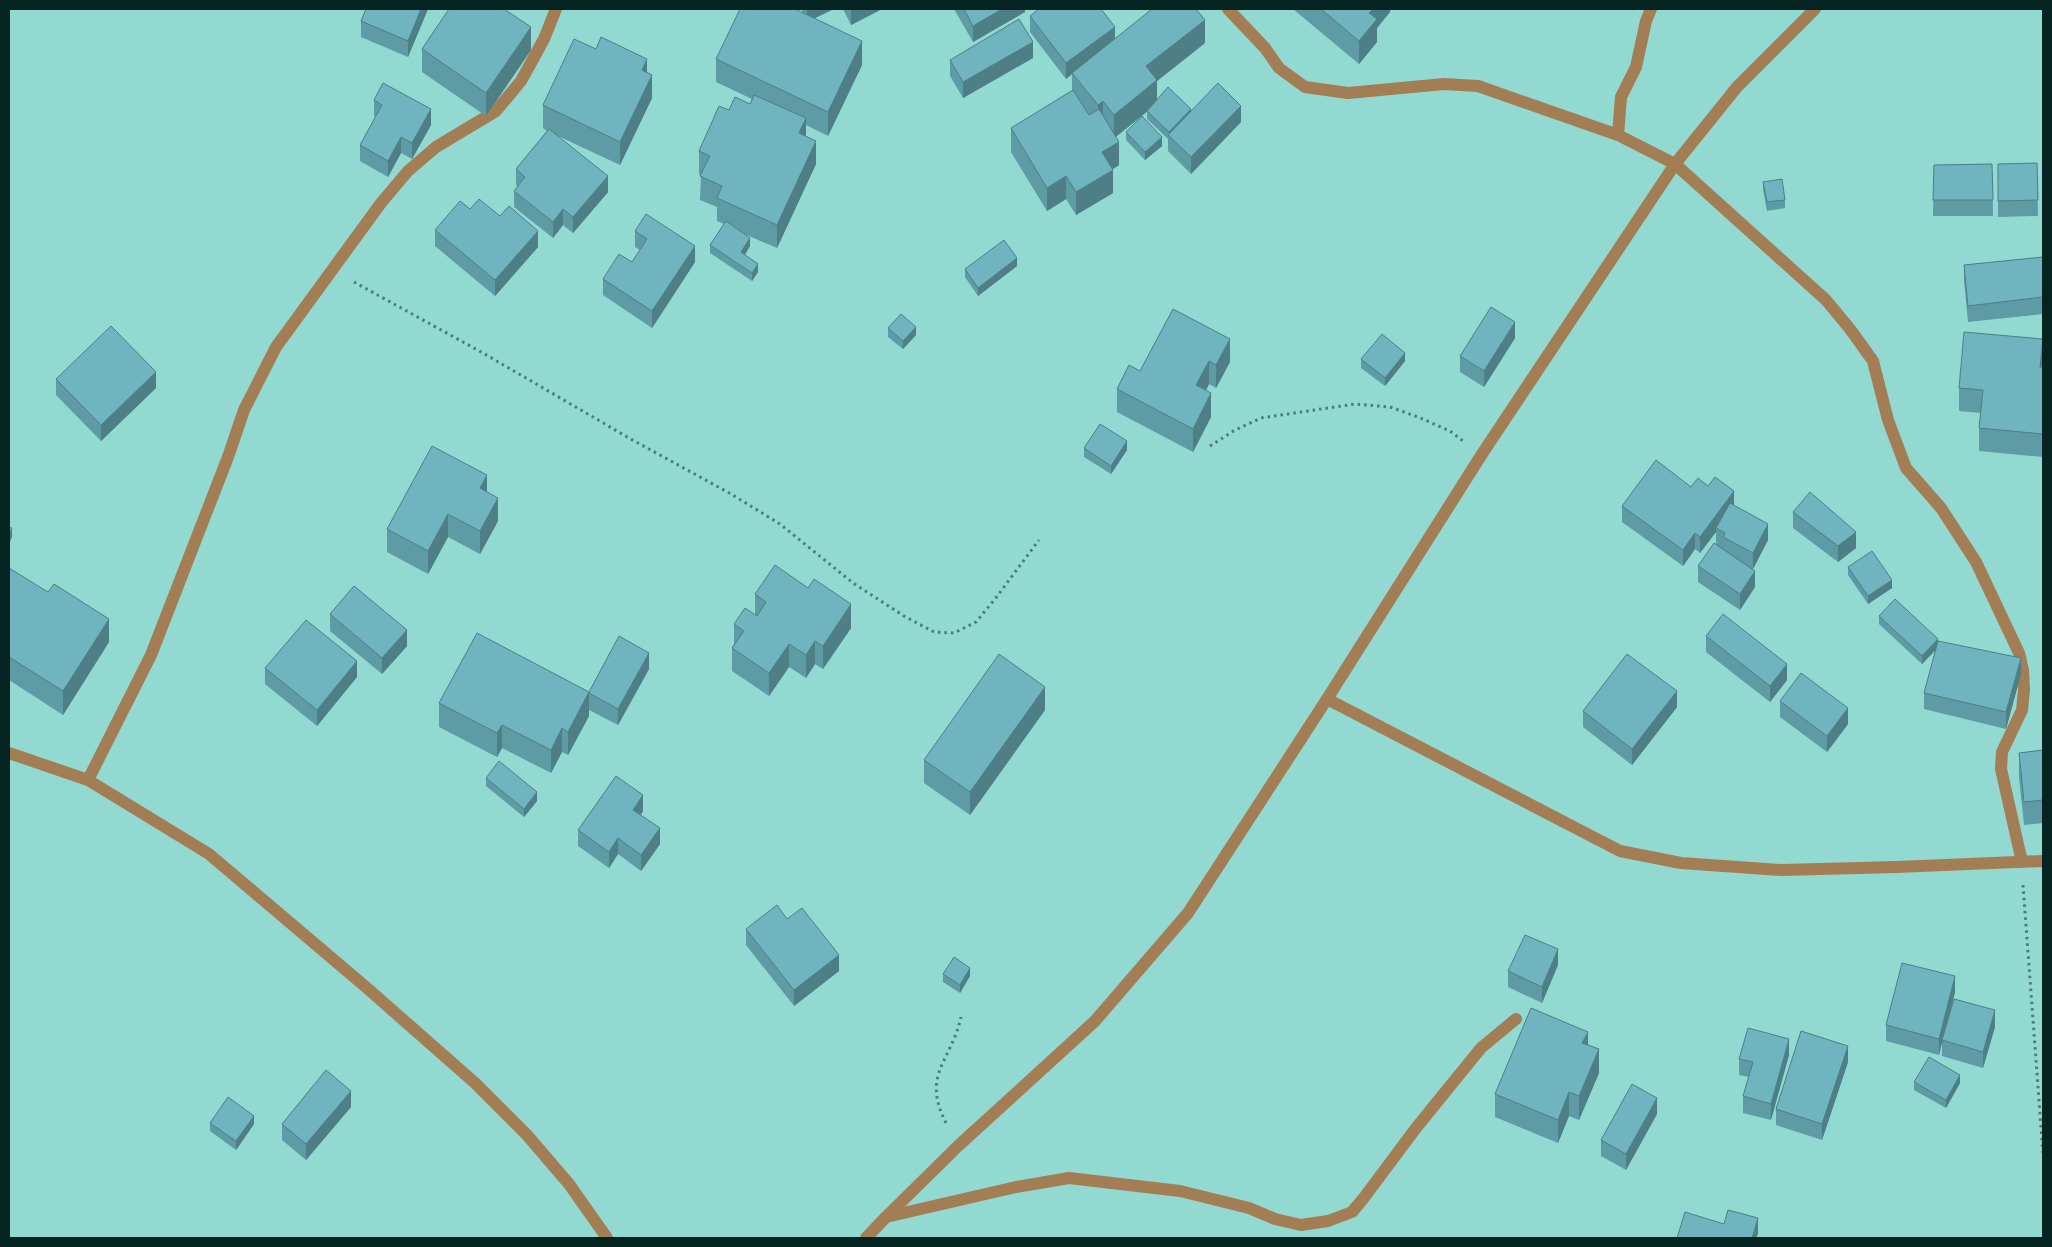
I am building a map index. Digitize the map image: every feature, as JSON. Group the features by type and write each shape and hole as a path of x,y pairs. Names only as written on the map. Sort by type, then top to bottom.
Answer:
{"street":[{"path":"88,780 151,655 228,458 244,410 276,347 381,203 408,171 436,147 496,111 521,81 544,39 556,9"},
{"path":"1228,9 1265,48 1279,68 1305,87 1348,93 1444,84 1478,86 1618,135 1675,164 1826,300 1850,328 1873,361 1888,420 1906,468 1941,508 1976,562 2019,652 2023,670 2022,710 2002,752 2001,769 2022,862"},
{"path":"1618,135 1622,97 1636,67 1646,21 1651,9"},
{"path":"866,1238 958,1146 1095,1021 1188,913 1327,699 1482,454 1675,164 1737,87 1815,9"},
{"path":"1327,699 1620,851 1681,863 1781,870 2043,861"},
{"path":"9,752 88,780 209,854 367,988 475,1083 527,1136 569,1184 607,1238"},
{"path":"886,1217 1016,1187 1069,1178 1180,1191 1249,1208 1275,1219 1300,1225 1328,1221 1352,1212 1364,1199 1416,1128 1481,1048 1516,1019"}],"path":[{"path":"332,271 484,353 629,438 731,494 780,524 853,583 904,616 934,632 954,633 976,622 1039,540"},
{"path":"1210,446 1235,430 1261,418 1355,404 1390,407 1418,417 1450,432 1482,454"},
{"path":"2022,862 2043,1154"},
{"path":"958,1146 939,1110 935,1088 938,1068 957,1034 961,1017"}],"building":[{"path":"366,9 421,9 408,41 361,21"},
{"path":"449,9 504,9 531,27 486,93 422,49"},
{"path":"740,9 795,9 862,41 828,112 716,59"},
{"path":"964,9 1002,9 973,26"},
{"path":"1039,9 1101,9 1115,27 1066,63 1030,16"},
{"path":"1152,9 1196,9 1205,20 1146,66 1157,80 1114,115 1103,101 1098,105 1072,73"},
{"path":"1321,9 1373,9 1369,13 1377,19 1359,41"},
{"path":"1019,19 1033,42 963,82 950,60"},
{"path":"601,37 647,59 642,70 652,75 620,142 543,105 574,39 596,49"},
{"path":"383,83 431,109 412,143 401,137 388,161 360,145 382,105 374,100"},
{"path":"1218,83 1241,106 1191,157 1168,135"},
{"path":"1168,87 1191,109 1169,132 1147,111"},
{"path":"1073,90 1089,115 1099,109 1119,142 1102,152 1113,170 1076,192 1066,176 1047,188 1011,128"},
{"path":"754,95 806,118 799,133 816,141 777,225 717,198 722,186 700,176 710,156 699,151 719,106 729,110 735,97 750,104"},
{"path":"1142,116 1162,137 1145,152 1126,132"},
{"path":"549,129 608,176 573,217 563,209 553,222 514,191 525,177 516,169"},
{"path":"2037,163 2038,200 1998,201 1998,164"},
{"path":"1992,164 1993,200 1933,200 1934,165"},
{"path":"1782,179 1785,200 1767,202 1763,182"},
{"path":"479,199 500,216 509,206 538,231 495,280 435,230 460,201 470,209"},
{"path":"646,214 695,246 652,311 603,279 619,254 632,262 647,239 635,231"},
{"path":"726,221 750,238 741,252 758,264 752,273 710,245"},
{"path":"1004,240 1017,258 978,288 965,269"},
{"path":"2043,257 2043,297 1968,306 1964,265"},
{"path":"1491,307 1515,322 1484,371 1460,356"},
{"path":"1173,309 1230,339 1216,365 1209,361 1196,385 1211,393 1193,429 1117,389 1129,365 1140,371"},
{"path":"901,314 916,327 903,341 888,328"},
{"path":"111,326 156,372 101,425 56,379"},
{"path":"1964,332 2043,339 2040,367 2043,367 2043,434 1979,428 1983,390 1959,388"},
{"path":"1382,334 1405,353 1385,378 1361,359"},
{"path":"1100,424 1127,441 1111,466 1084,448"},
{"path":"432,446 487,475 480,488 498,498 480,531 448,514 428,551 387,529"},
{"path":"1656,460 1691,487 1698,478 1708,486 1715,477 1734,491 1700,537 1695,533 1683,550 1622,506"},
{"path":"1810,492 1856,532 1838,546 1793,512"},
{"path":"1730,503 1768,524 1753,553 1723,537 1725,533 1716,528"},
{"path":"1714,543 1755,571 1740,594 1698,566"},
{"path":"1872,551 1892,580 1868,596 1848,567"},
{"path":"775,565 808,588 814,579 851,604 823,646 815,641 806,655 789,644 769,673 732,648 744,631 734,624 745,608 757,616 766,602 755,594"},
{"path":"9,568 48,592 54,584 109,619 63,691 9,657"},
{"path":"354,586 407,630 382,658 330,614"},
{"path":"1895,599 1938,639 1922,656 1879,616"},
{"path":"1723,614 1787,664 1770,686 1706,636"},
{"path":"306,620 357,661 317,710 265,668"},
{"path":"477,633 589,692 568,732 562,728 551,750 502,725 497,733 439,703"},
{"path":"619,636 649,653 618,709 589,692"},
{"path":"1938,641 2021,658 2006,712 1924,693"},
{"path":"999,654 1045,687 970,792 924,760"},
{"path":"1627,654 1677,691 1632,749 1583,711"},
{"path":"1801,673 1848,708 1827,736 1780,701"},
{"path":"2043,750 2043,800 2024,802 2019,753"},
{"path":"499,761 537,792 524,809 486,778"},
{"path":"616,776 643,795 633,810 660,828 641,855 618,838 609,852 578,830"},
{"path":"777,905 787,919 802,908 839,955 794,990 746,929"},
{"path":"1525,935 1558,949 1542,987 1508,971"},
{"path":"954,957 970,968 960,985 943,974"},
{"path":"1902,963 1955,976 1939,1039 1886,1025"},
{"path":"1954,999 1995,1010 1983,1052 1942,1040"},
{"path":"1531,1008 1588,1032 1582,1043 1599,1049 1579,1096 1569,1092 1558,1120 1495,1094"},
{"path":"1748,1028 1789,1039 1771,1104 1743,1096 1753,1062 1739,1059"},
{"path":"1801,1031 1848,1046 1822,1124 1776,1109"},
{"path":"1929,1057 1960,1075 1946,1100 1914,1082"},
{"path":"326,1070 351,1091 306,1144 282,1124"},
{"path":"1632,1084 1657,1098 1626,1154 1601,1140"},
{"path":"228,1097 254,1116 236,1141 210,1123"},
{"path":"1728,1210 1758,1218 1752,1238 1677,1238 1685,1212 1724,1224"}]}
